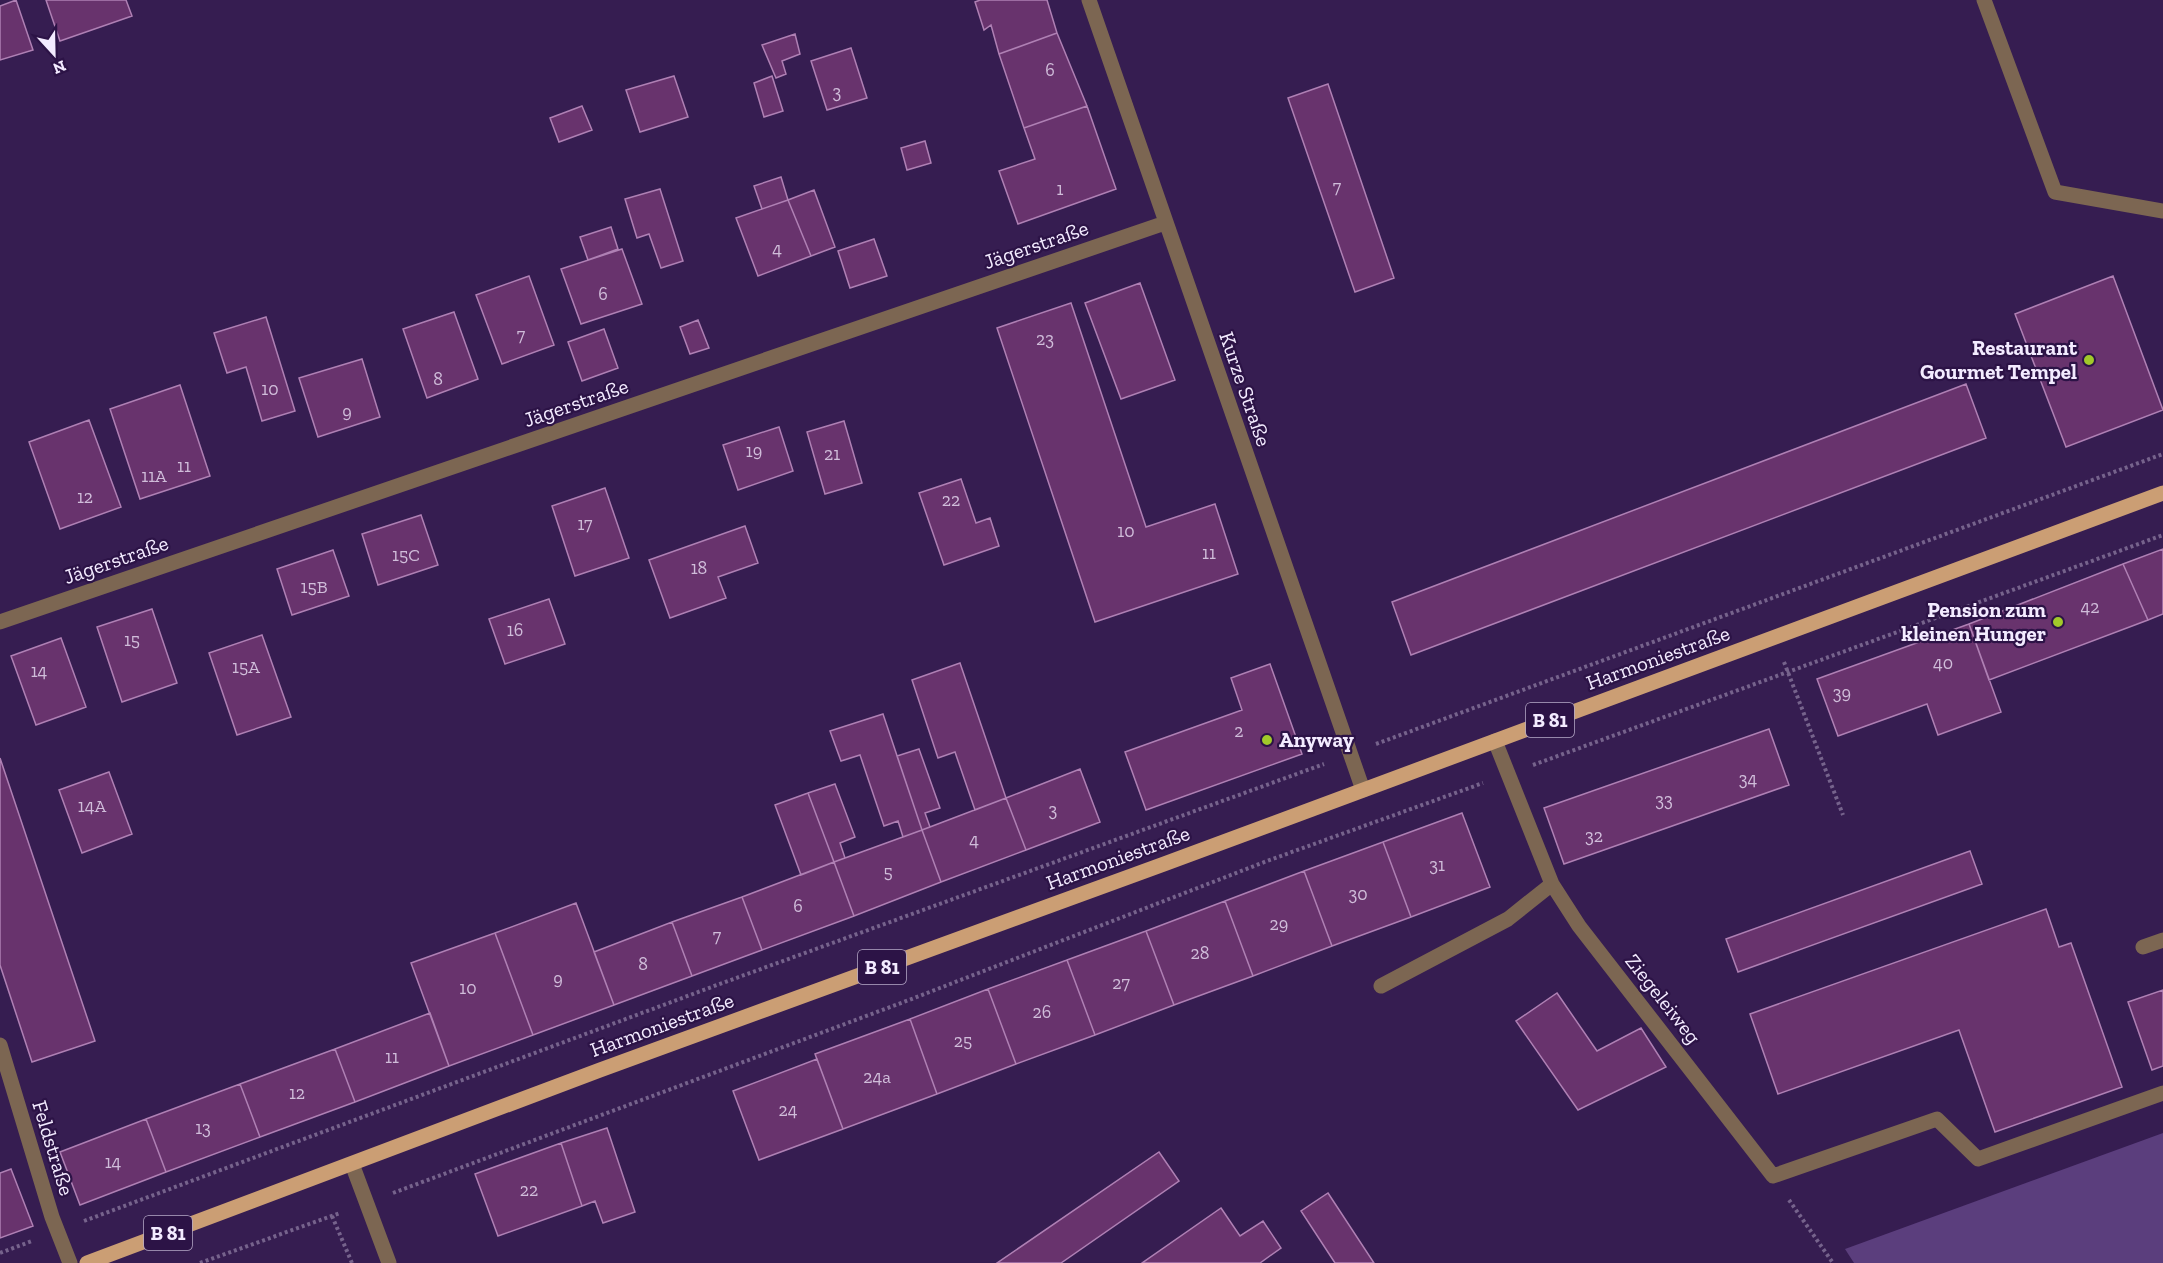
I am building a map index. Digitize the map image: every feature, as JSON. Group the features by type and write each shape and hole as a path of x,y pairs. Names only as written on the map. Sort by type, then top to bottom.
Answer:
{"main road":[{"name":"Harmoniestraße","path":"87,1263 600,1070 2163,493"}],"street":[{"name":"Kurze Straße","path":"1089,0 1363,790"},
{"path":"1984,0 2055,192 2163,211"},
{"name":"Jägerstraße","path":"0,622 1165,223"},
{"name":"Ziegeleiweg","path":"1495,741 1552,884 1579,926 1773,1176"},
{"path":"1381,986 1508,919 1552,884"},
{"path":"2143,947 2163,940"},
{"name":"Feldstraße","path":"0,1045 57,1231 70,1263"},
{"path":"1773,1176 1937,1119 1978,1159 2163,1093"},
{"path":"352,1164 389,1263"}],"path":[{"path":"0,1253 717,985 2163,454"},
{"path":"200,1263 332,1216 898,1004 1267,861 2163,535"},
{"path":"1775,637 1843,815"},
{"path":"1773,1176 1833,1263"},
{"path":"332,1216 352,1263"}],"shaded area":[{"path":"2163,1133 2163,1263 1854,1263 1845,1249"}],"building":[{"path":"16,0 33,50 0,60 0,6"},
{"path":"46,0 126,0 132,16 60,41"},
{"path":"980,0 1047,0 1057,33 999,54 991,25 984,30 975,2"},
{"path":"1057,33 1087,106 1024,128 999,54"},
{"path":"795,34 800,54 782,61 786,74 776,78 762,45"},
{"path":"851,48 867,98 827,110 811,61"},
{"path":"674,76 688,117 640,132 626,90"},
{"path":"772,76 783,111 764,117 754,83"},
{"path":"1328,84 1394,278 1355,292 1288,98"},
{"path":"582,106 592,130 559,142 550,118"},
{"path":"1087,106 1116,189 1018,224 999,171 1035,159 1024,128"},
{"path":"925,141 931,163 907,170 901,148"},
{"path":"781,177 788,200 762,209 754,186"},
{"path":"660,189 683,261 661,268 649,234 637,238 625,199"},
{"path":"814,190 835,247 811,256 788,200"},
{"path":"788,200 811,256 758,276 736,218"},
{"path":"611,227 618,249 588,260 580,237"},
{"path":"874,239 887,276 850,288 838,251"},
{"path":"622,249 642,304 581,324 561,269"},
{"path":"529,276 554,345 502,364 476,295"},
{"name":"Restaurant Gourmet Tempel","path":"2113,276 2163,410 2066,447 2015,314"},
{"path":"1140,283 1175,380 1121,399 1085,303"},
{"path":"1071,303 1146,527 1215,504 1238,574 1095,622 997,328"},
{"path":"454,312 478,379 427,398 403,329"},
{"path":"266,317 295,411 262,421 246,367 227,373 214,333"},
{"path":"698,320 709,348 690,354 680,327"},
{"path":"604,329 618,368 582,381 568,342"},
{"path":"362,359 380,417 318,437 299,378"},
{"path":"1966,384 1986,438 1411,655 1392,602"},
{"path":"180,385 210,476 140,499 110,409"},
{"path":"89,420 121,507 60,529 29,442"},
{"path":"844,421 862,483 825,494 807,432"},
{"path":"779,427 793,471 738,490 723,445"},
{"path":"961,479 976,523 990,518 999,546 944,565 919,493"},
{"path":"605,488 629,558 575,576 552,506"},
{"path":"421,515 438,565 378,585 362,534"},
{"path":"745,526 758,563 718,577 726,598 670,618 649,560"},
{"path":"2163,549 2163,614 2148,620 2123,564"},
{"path":"333,550 349,596 292,615 277,569"},
{"name":"Pension zum kleinen Hunger","path":"2123,564 2148,620 1989,680 1969,624"},
{"path":"549,599 565,644 505,664 489,619"},
{"path":"152,609 177,683 122,702 97,627"},
{"path":"1969,624 2001,712 1938,735 1927,704 1838,736 1817,679"},
{"path":"262,635 291,717 237,735 209,653"},
{"path":"61,638 86,707 36,725 11,656"},
{"path":"960,663 1006,798 975,810 955,752 938,758 912,680"},
{"path":"1270,664 1302,754 1146,810 1125,752 1242,710 1231,678"},
{"path":"883,714 922,830 903,837 898,821 884,826 860,755 841,761 830,731"},
{"path":"1769,729 1789,785 1564,864 1544,808"},
{"path":"919,749 940,808 925,813 930,827 922,830 897,756"},
{"path":"0,758 95,1041 32,1062 0,965"},
{"path":"1080,769 1100,822 1026,850 1006,798"},
{"path":"109,772 132,834 82,853 59,790"},
{"path":"835,784 855,837 840,843 845,858 834,862 808,793"},
{"path":"808,793 834,862 801,875 775,805"},
{"path":"1006,798 1026,850 941,882 922,830"},
{"path":"1462,813 1490,887 1411,917 1383,842"},
{"path":"922,830 941,882 854,916 834,862"},
{"path":"1383,842 1411,917 1332,946 1304,871"},
{"path":"1970,851 1982,884 1738,972 1726,939"},
{"path":"834,862 854,916 762,950 742,897"},
{"path":"1304,871 1332,946 1253,976 1225,901"},
{"path":"742,897 762,950 692,976 672,922"},
{"path":"1225,901 1253,976 1174,1005 1146,931"},
{"path":"576,903 614,1005 533,1035 495,933"},
{"path":"2046,909 2059,947 2071,943 2122,1087 1995,1132 1959,1030 1778,1094 1750,1014"},
{"path":"672,922 692,976 614,1005 594,952"},
{"path":"1146,931 1174,1005 1095,1035 1067,960"},
{"path":"495,933 533,1035 449,1066 411,963"},
{"path":"1067,960 1095,1035 1016,1064 988,989"},
{"path":"988,989 1016,1064 937,1094 910,1019"},
{"path":"2163,990 2163,1066 2152,1070 2128,1002"},
{"path":"1557,993 1597,1051 1641,1028 1666,1067 1578,1110 1516,1021"},
{"path":"430,1013 449,1066 355,1102 335,1049"},
{"path":"910,1019 937,1094 843,1129 815,1054"},
{"path":"335,1049 355,1102 260,1137 240,1084"},
{"path":"817,1059 843,1129 759,1160 733,1091"},
{"path":"240,1084 260,1137 166,1172 146,1119"},
{"path":"146,1119 166,1172 80,1205 60,1152"},
{"path":"607,1128 635,1212 603,1223 595,1201 582,1206 561,1143"},
{"path":"561,1143 582,1206 498,1236 475,1174"},
{"path":"1159,1152 1179,1181 1061,1263 997,1263"},
{"path":"11,1169 33,1226 0,1238 0,1173"},
{"path":"1328,1193 1374,1263 1335,1263 1301,1211"},
{"path":"1221,1208 1240,1236 1263,1221 1281,1248 1260,1263 1142,1263"}],"place":[{"name":"Restaurant Gourmet Tempel","path":"2089,360"},
{"name":"Pension zum kleinen Hunger","path":"2058,622"},
{"name":"Anyway","path":"1267,740"}]}
